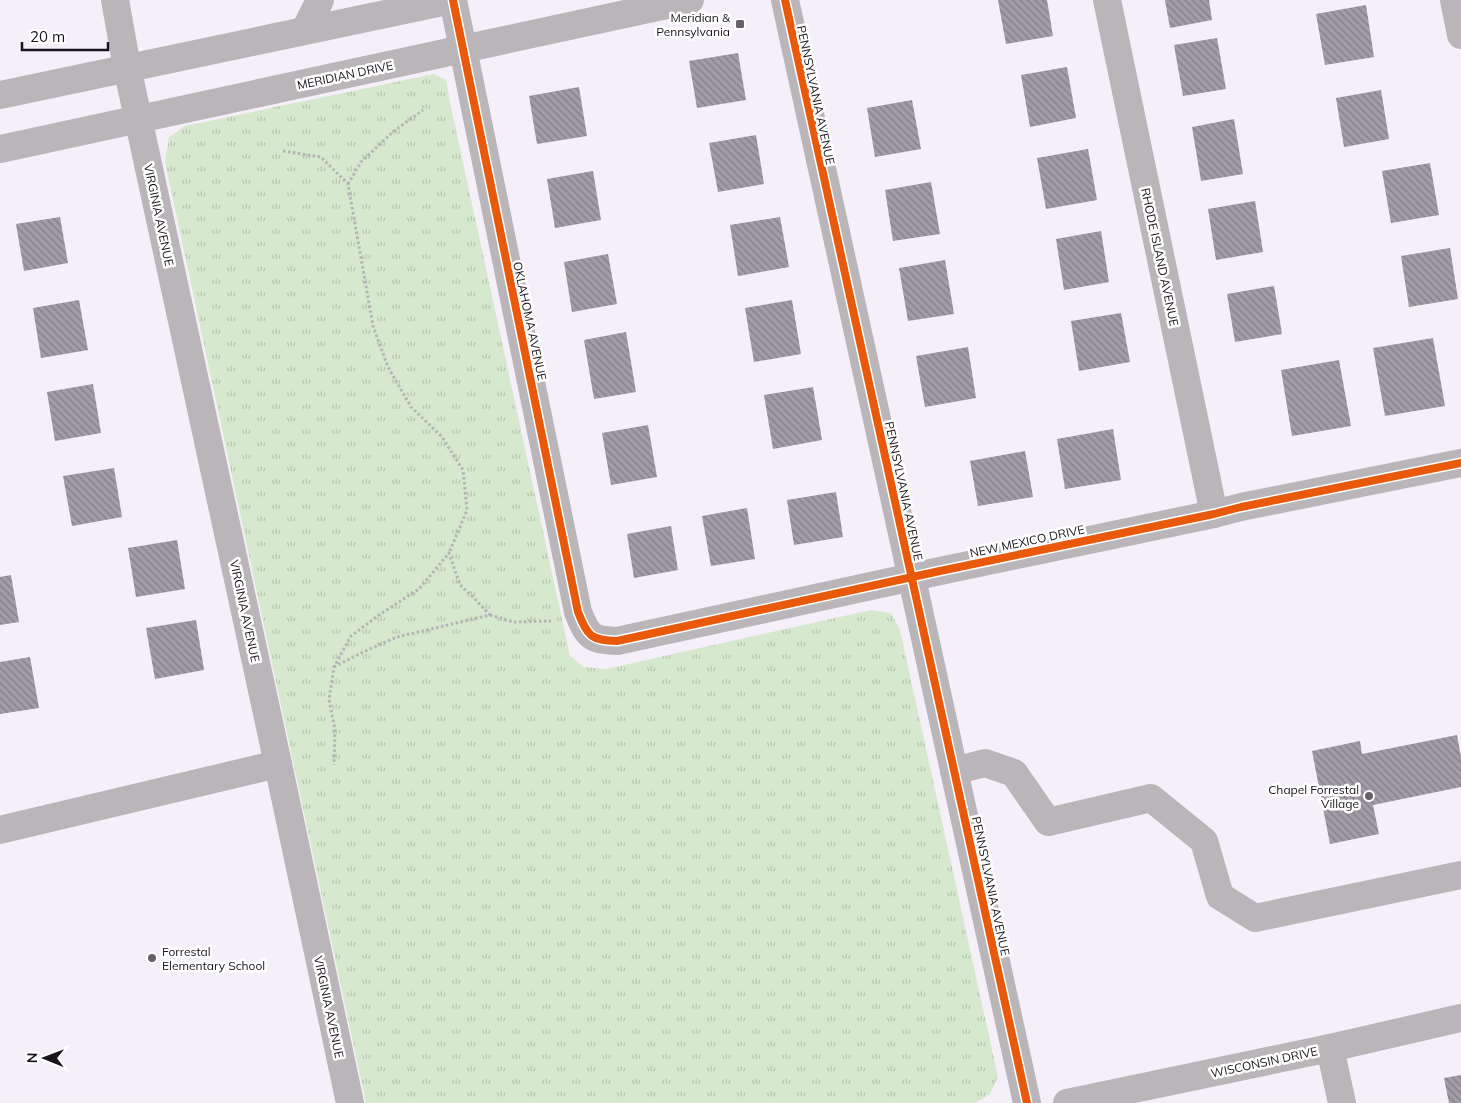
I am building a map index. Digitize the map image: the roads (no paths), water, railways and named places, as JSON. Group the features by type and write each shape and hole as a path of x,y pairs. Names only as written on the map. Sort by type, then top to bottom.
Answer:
{"street":[{"name":"VIRGINIA AVENUE","path":"115,0 138,120 350,1103"},
{"path":"305,30 320,0"},
{"path":"0,95 305,30 392,6 453,0"},
{"name":"OKLAHOMA AVENUE","path":"453,0 578,612 585,629 598,640"},
{"name":"MERIDIAN DRIVE","path":"0,149 690,0"},
{"name":"PENNSYLVANIA AVENUE","path":"784,0 1027,1103"},
{"name":"RHODE ISLAND AVENUE","path":"1107,0 1214,514"},
{"path":"1454,0 1461,35"},
{"name":"NEW MEXICO DRIVE","path":"598,640 617,641 1251,505 1461,463"},
{"path":"954,771 985,763 1014,773 1048,822 1151,798 1204,841 1220,896 1255,918 1461,875"},
{"path":"0,830 278,764"},
{"name":"WISCONSIN DRIVE","path":"1067,1103 1330,1048 1461,1018"},
{"path":"1330,1048 1342,1103"}],"place":[{"name":"Meridian & Pennsylvania","path":"740,24"},
{"name":"Chapel Forrestal Village","path":"1369,796"},
{"name":"Forrestal Elementary School","path":"152,958"}]}
